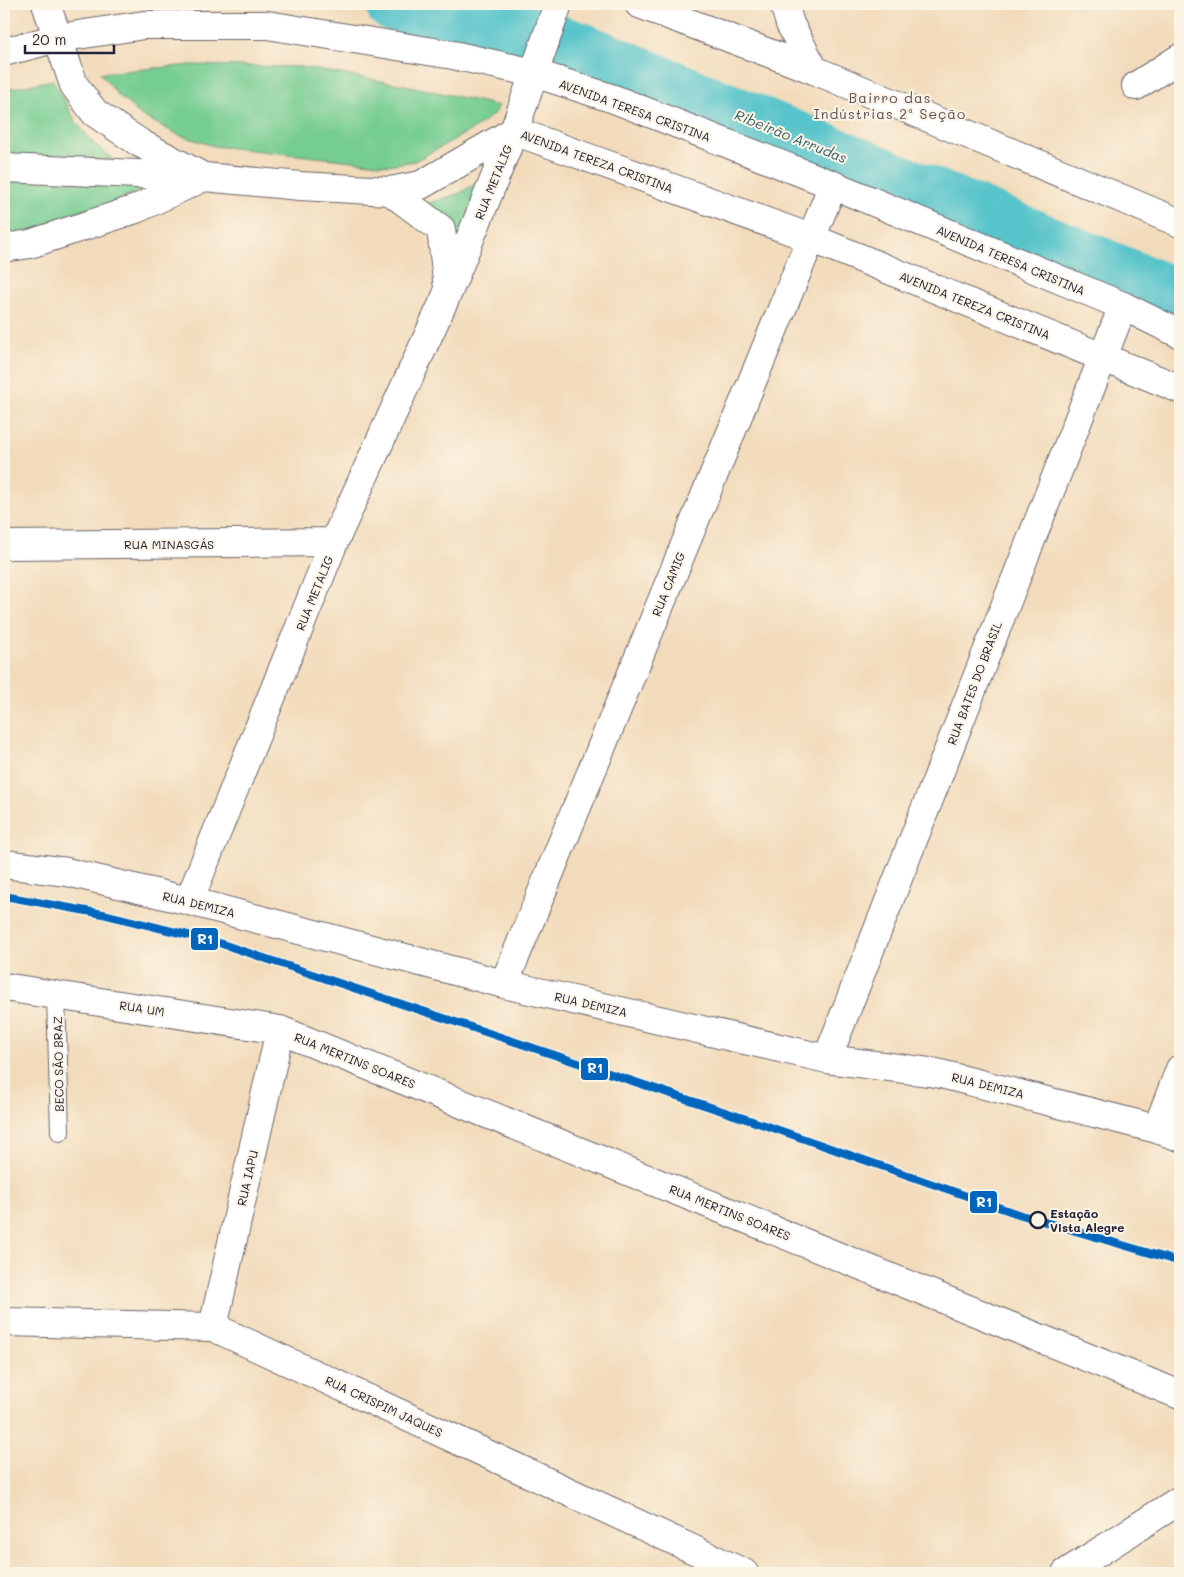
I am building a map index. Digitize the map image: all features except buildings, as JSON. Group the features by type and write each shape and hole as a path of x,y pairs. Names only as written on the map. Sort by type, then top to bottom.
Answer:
{"street":[{"path":"46,4 74,85 95,113 140,143 204,177"},
{"name":"RUA METALIG","path":"189,901 334,542 449,290 514,131 558,4"},
{"path":"639,4 668,10 1180,223"},
{"path":"784,4 790,24 814,70"},
{"name":"AVENIDA TERESA CRISTINA","path":"57,37 144,26 266,25 453,55 534,72 614,99 833,185 1123,306 1180,334"},
{"path":"16,48 57,37"},
{"path":"1136,86 1180,58"},
{"name":"AVENIDA TEREZA CRISTINA","path":"4,168 204,177 300,186 390,191 421,185 514,131 811,238 1180,389"},
{"path":"4,248 30,244 136,209 204,177"},
{"name":"RUA CAMIG","path":"504,984 833,185"},
{"path":"390,191 441,229 449,290"},
{"name":"RUA BATES DO BRASIL","path":"827,1059 1123,306"},
{"name":"RUA MINASGÁS","path":"4,545 334,542"},
{"name":"RUA DEMIZA","path":"4,864 67,872 189,901 504,984 827,1059 937,1072 1169,1133"},
{"name":"RUA UM","path":"4,987 280,1030"},
{"name":"RUA IAPU","path":"213,1327 280,1030"},
{"name":"RUA MERTINS SOARES","path":"280,1030 1180,1395"},
{"path":"1169,1133 1180,1069"},
{"name":"RUA CRISPIM JAQUES","path":"4,1322 213,1327 744,1573"},
{"path":"1066,1573 1180,1500"}],"lane":[{"name":"BECO SÃO BRAZ","path":"56,995 60,1132"}],"green space":[{"path":"191,65 301,67 410,86 499,106 494,114 475,128 415,161 389,165 214,146 179,135 142,116 118,95 100,73"},
{"path":"53,80 76,122 92,142 114,160 4,156 4,90"},
{"path":"490,175 455,256 423,205 460,193"},
{"path":"4,179 144,184 142,190 37,234 4,242"}],"waterway":[{"name":"Ribeirão Arrudas","path":"392,4 512,28 578,48 1180,297"}],"transit line":[{"name":"R1","path":"4,896 103,914 216,942 773,1128 1018,1214 1180,1262"}],"place":[{"name":"Estação Vista Alegre","path":"1038,1220"}],"district":[{"name":"Bairro das Indústrias 2ª Seção","path":"890,105"}]}
